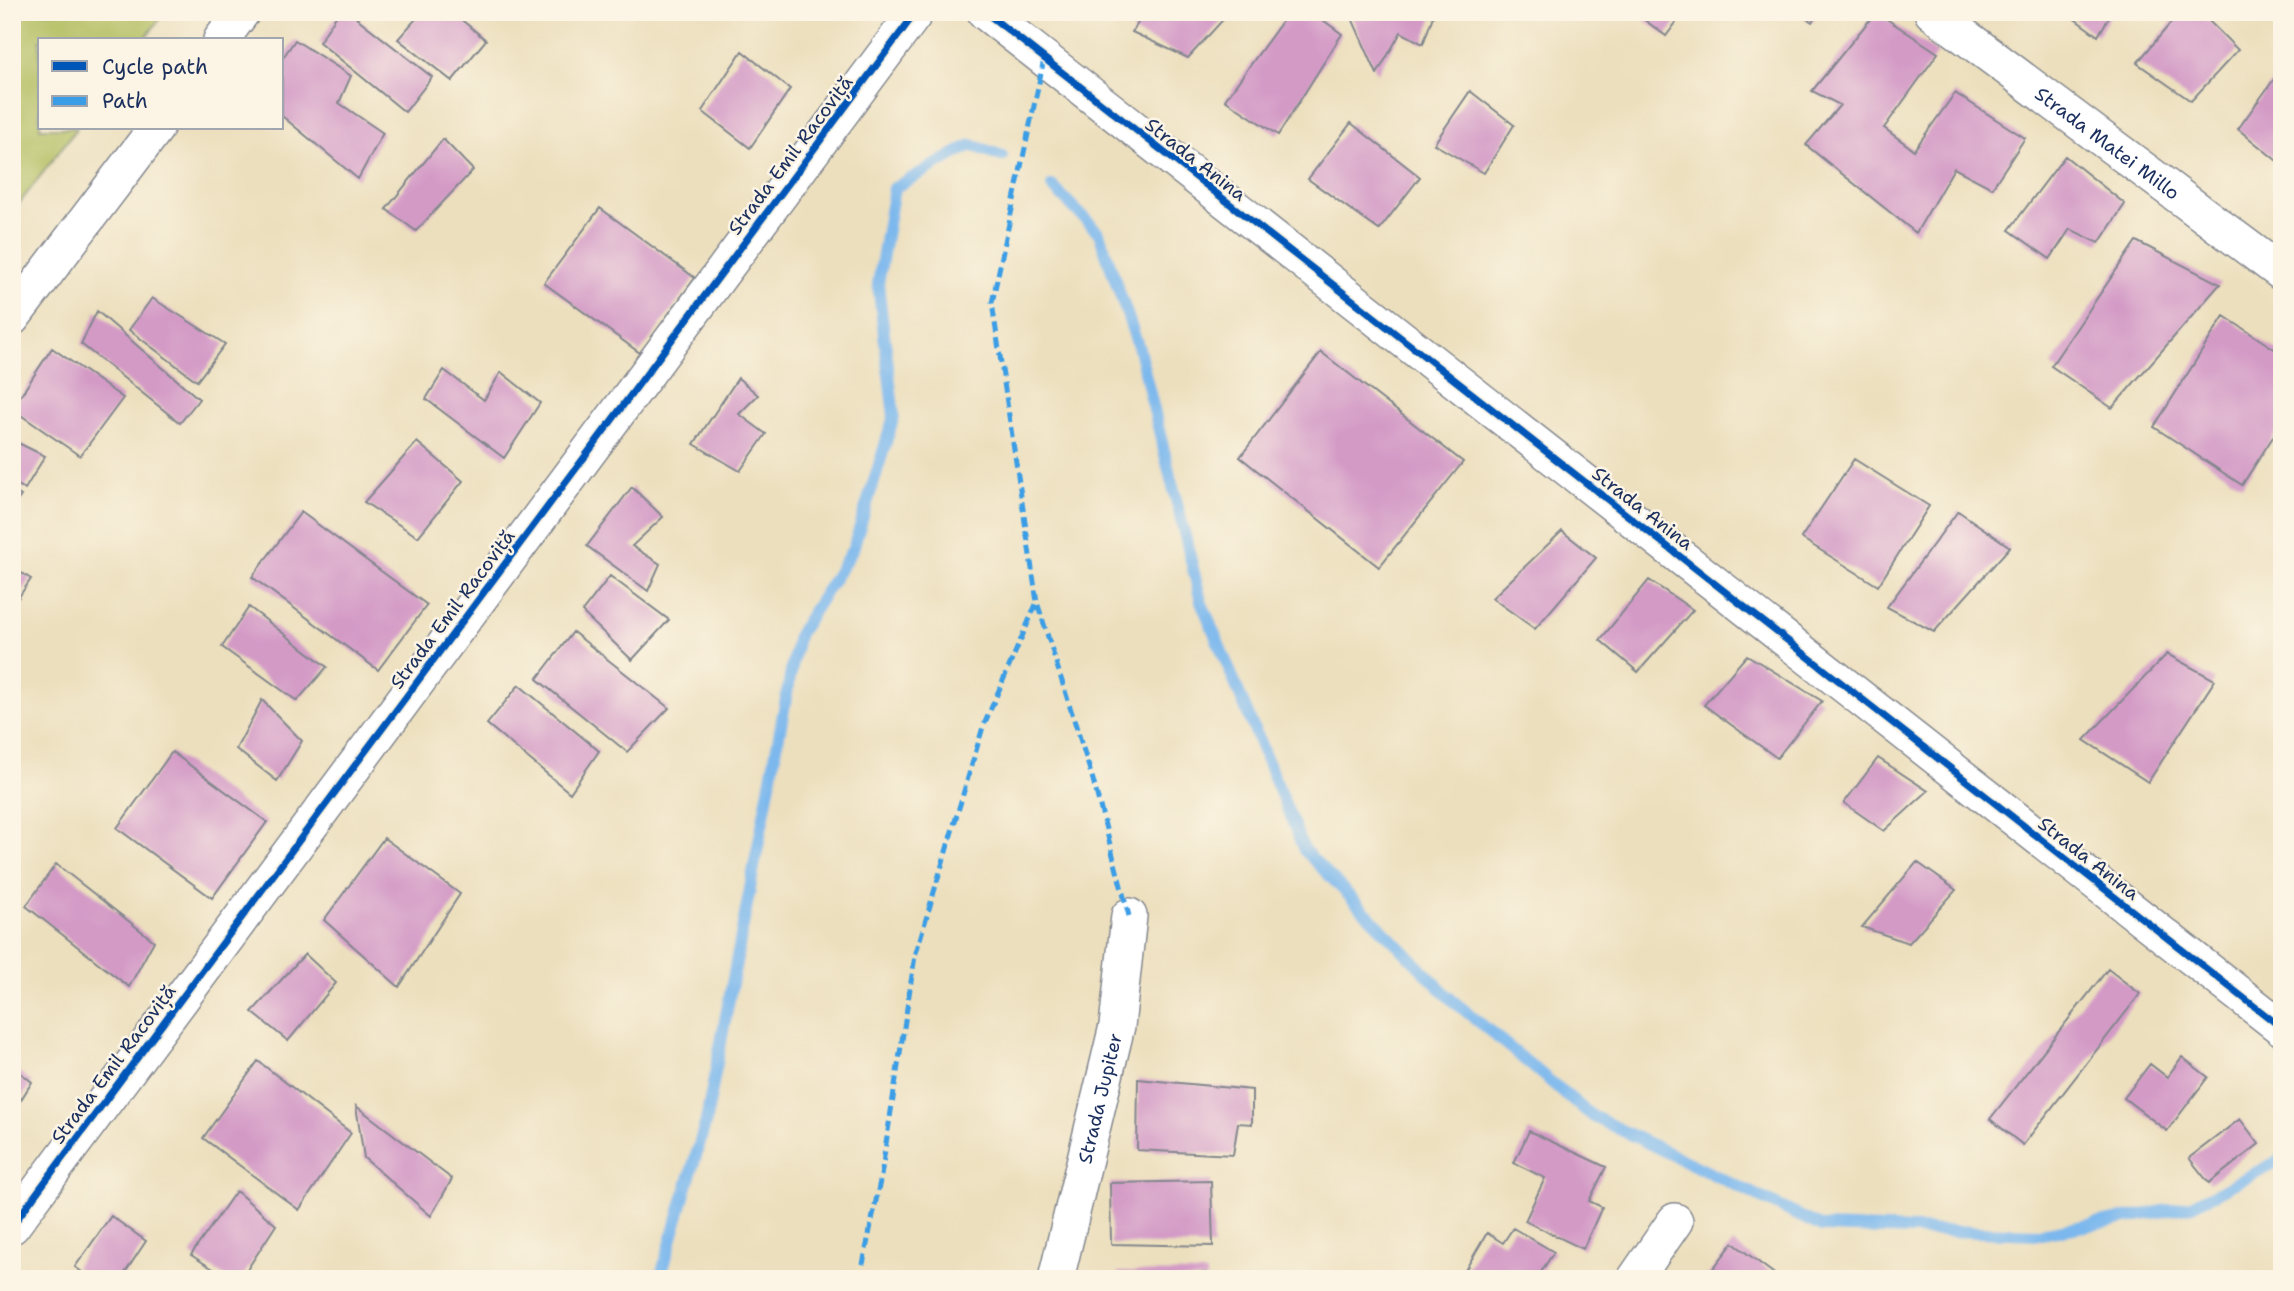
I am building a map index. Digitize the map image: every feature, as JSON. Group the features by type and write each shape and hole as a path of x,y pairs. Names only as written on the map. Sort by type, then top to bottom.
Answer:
{"street":[{"path":"223,38 243,12"},
{"name":"Strada Emil Racoviță","path":"12,1226 916,12"},
{"name":"Strada Anina","path":"985,12 2282,1028"},
{"name":"Strada Matei Millo","path":"1932,12 2282,273"},
{"path":"12,318 154,130"},
{"name":"Strada Jupiter","path":"1056,1279 1117,1026 1129,916"},
{"path":"1635,1279 1675,1221"}],"green space":[{"path":"12,12 165,12 146,38 38,38 38,130 75,130 12,213"}],"building":[{"path":"339,12 349,12 432,77 405,112 319,42"},
{"path":"422,12 452,12 486,40 452,81 398,39"},
{"path":"1145,12 1230,12 1188,58 1132,32"},
{"path":"1289,12 1312,12 1342,34 1278,135 1225,100"},
{"path":"1354,12 1410,12 1433,16 1423,44 1401,32 1377,74 1351,16"},
{"path":"1634,12 1684,12 1666,36"},
{"path":"1797,12 1819,12 1812,22"},
{"path":"1876,12 1938,53 1884,128 1914,150 1955,93 2025,138 1992,188 1954,168 1916,233 1806,145 1840,105 1812,91"},
{"path":"2065,12 2112,12 2098,36"},
{"path":"2180,12 2200,12 2238,50 2191,101 2137,63"},
{"path":"295,40 351,76 339,103 383,133 358,179 284,118 284,56"},
{"path":"742,51 790,89 750,148 702,111"},
{"path":"2282,68 2282,165 2238,129"},
{"path":"1470,91 1514,125 1484,173 1434,144"},
{"path":"1351,123 1420,177 1379,230 1308,179"},
{"path":"443,139 473,170 416,231 386,209"},
{"path":"2065,156 2125,204 2099,243 2070,229 2050,259 2009,230"},
{"path":"600,208 695,278 640,353 544,283"},
{"path":"2136,241 2220,284 2112,408 2051,366"},
{"path":"152,298 225,344 197,381 129,330"},
{"path":"97,311 199,399 180,423 81,344"},
{"path":"2224,316 2282,354 2282,423 2242,485 2154,427"},
{"path":"52,348 123,398 80,456 12,409"},
{"path":"1321,352 1463,462 1379,567 1240,457"},
{"path":"444,370 484,400 501,372 540,403 504,458 426,399"},
{"path":"738,378 758,395 739,414 766,434 740,471 694,444"},
{"path":"12,440 45,456 25,489 12,482"},
{"path":"417,442 463,481 418,537 364,502"},
{"path":"1854,459 1929,506 1878,586 1801,538"},
{"path":"632,487 663,517 632,546 660,564 648,591 587,546"},
{"path":"12,490 21,496 12,508"},
{"path":"1958,511 2010,547 1934,632 1887,607"},
{"path":"301,512 427,605 378,670 252,577"},
{"path":"1562,531 1596,558 1535,629 1492,598"},
{"path":"12,567 31,579 12,607"},
{"path":"610,576 669,620 632,660 582,612"},
{"path":"1649,580 1693,610 1638,672 1600,640"},
{"path":"249,607 327,667 297,701 222,647"},
{"path":"573,632 669,708 627,752 537,679"},
{"path":"2167,654 2215,680 2148,782 2084,740"},
{"path":"1747,655 1822,701 1777,758 1704,705"},
{"path":"519,685 599,751 570,793 487,724"},
{"path":"262,700 302,741 277,781 236,749"},
{"path":"172,752 267,822 212,898 117,828"},
{"path":"1878,758 1928,791 1884,831 1844,803"},
{"path":"384,838 460,894 399,987 324,920"},
{"path":"1917,862 1956,890 1909,943 1862,927"},
{"path":"56,864 154,941 129,987 26,906"},
{"path":"305,954 336,983 288,1041 252,1012"},
{"path":"2108,969 2140,994 2023,1145 1990,1119"},
{"path":"2182,1057 2208,1077 2167,1131 2124,1098 2150,1064 2167,1077"},
{"path":"258,1061 351,1133 299,1210 203,1138"},
{"path":"12,1066 32,1082 12,1114"},
{"path":"1138,1079 1252,1090 1252,1124 1238,1123 1233,1155 1137,1150"},
{"path":"356,1106 452,1179 431,1216 364,1158"},
{"path":"2240,1119 2259,1144 2209,1183 2189,1158"},
{"path":"1529,1131 1606,1167 1589,1201 1602,1207 1583,1249 1525,1221 1545,1178 1514,1163"},
{"path":"1211,1181 1213,1246 1111,1244 1110,1183"},
{"path":"236,1191 276,1225 241,1279 229,1279 191,1255"},
{"path":"111,1216 146,1241 121,1279 92,1279 75,1267"},
{"path":"1513,1228 1554,1252 1539,1275 1545,1279 1460,1279 1487,1233 1503,1243"},
{"path":"1733,1243 1781,1279 1705,1279"},
{"path":"1118,1272 1207,1273 1207,1279 1118,1279"}],"waterway":[{"path":"660,1279 706,1121 798,635 853,549 894,416 878,284 894,188 971,145 1002,156"},
{"path":"1052,186 1099,233 1139,349 1201,601 1304,850 1451,999 1592,1116 1822,1227 2041,1234 2191,1206 2282,1159"}],"marked path":[{"path":"1044,59 992,303 1037,602 1093,780 1129,916"},
{"path":"860,1279 881,1176 915,956 983,727 1037,602"}],"cycle path":[{"path":"12,1226 916,12"},
{"path":"985,12 2282,1028"}]}
